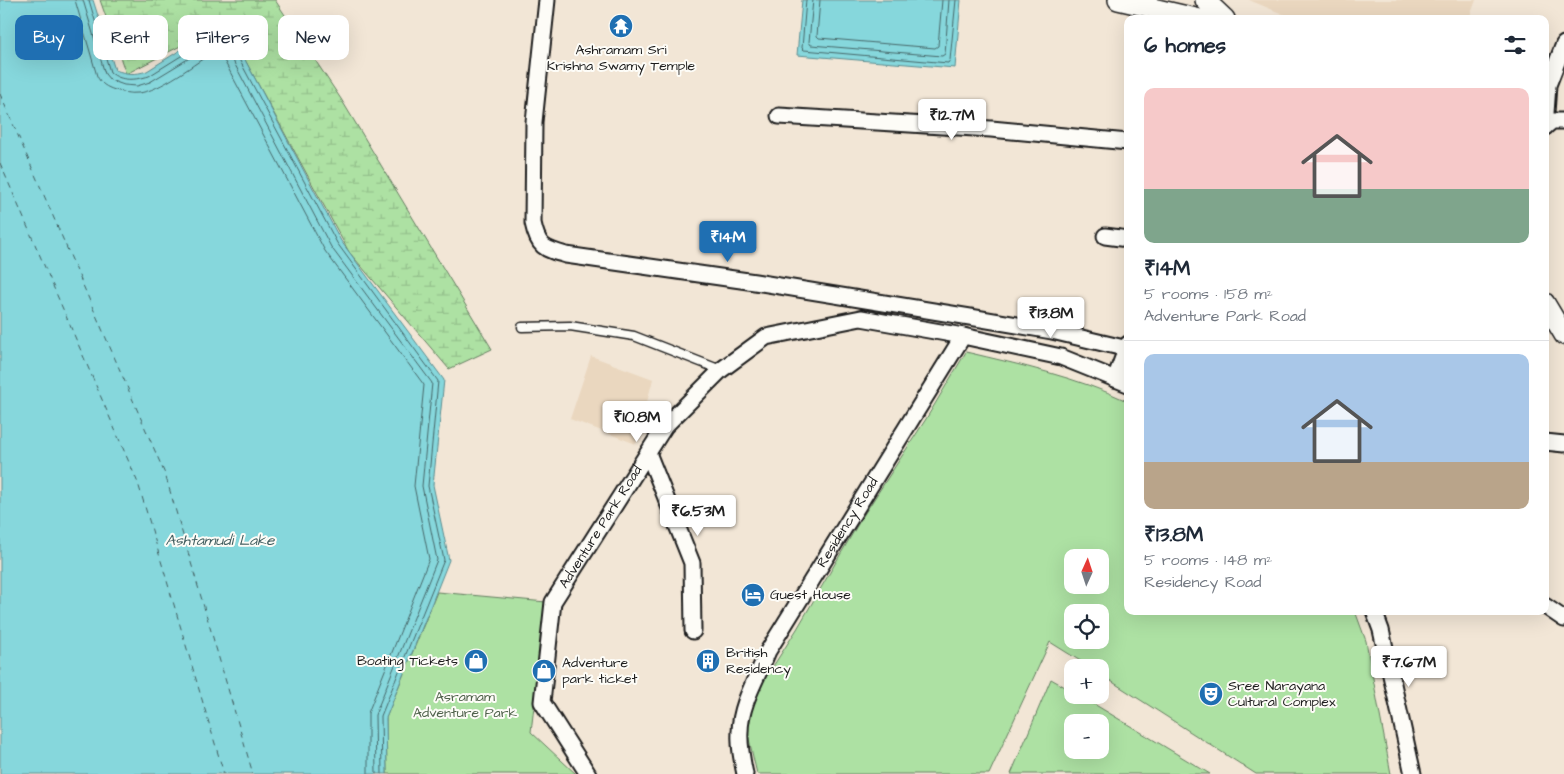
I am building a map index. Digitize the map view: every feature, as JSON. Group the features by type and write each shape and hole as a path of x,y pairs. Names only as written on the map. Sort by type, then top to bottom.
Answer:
{"street":[{"path":"547,0 534,122 533,223 536,238 542,246 566,255 756,282 952,314 1052,331 1124,346"},
{"path":"1118,0 1158,5 1188,15"},
{"path":"1205,0 1221,15"},
{"path":"1549,82 1564,44"},
{"path":"779,116 991,128 1124,142"},
{"path":"1549,124 1552,121 1564,121"},
{"path":"1105,236 1124,238"},
{"path":"1549,310 1564,335"},
{"name":"Adventure Park Road","path":"588,774 542,702 553,602 665,426 721,370 766,337 861,318 963,336 1061,357 1121,381"},
{"name":"Residency Road","path":"745,774 741,755 740,730 745,705 768,651 963,336"},
{"path":"1121,381 1124,364"},
{"path":"1549,442 1564,444"},
{"path":"648,453 692,563 693,631"},
{"path":"1549,609 1564,619"},
{"path":"1375,615 1381,630 1413,774"}],"lane":[{"path":"522,327 570,326 634,336 721,370"}],"shaded area":[{"path":"1249,0 1476,0 1470,15 1285,15"},
{"path":"591,356 653,379 636,444 570,419"}],"green space":[{"path":"100,0 275,0 285,15 278,15 278,60 315,60 341,99 492,349 449,369 349,252 245,60 268,60 268,15 178,15 178,47 168,52 168,15 105,15"},
{"path":"121,60 153,60 126,74"},
{"path":"966,352 1028,367 1068,378 1124,400 1124,615 1356,615 1366,641 1391,774 1256,774 1109,680 1109,659 1077,659 1050,642 989,774 757,774 743,713 797,629 861,519 926,419"},
{"name":"Asramam Adventure Park","path":"437,592 546,602 531,732 576,774 387,774 386,718"},
{"path":"1051,679 1064,686 1064,704 1094,704 1210,774 1011,774"}],"water":[{"name":"Ashtamudi Lake","path":"0,0 93,0 98,15 93,15 93,60 112,60 115,70 131,74 147,71 165,60 168,60 168,58 178,52 178,60 245,60 341,241 444,380 433,485 449,560 386,718 387,774 0,774"},
{"path":"802,0 961,0 955,68 797,55"}],"ferry route":[{"path":"0,94 165,474 253,774"},
{"path":"0,163 138,483 224,774"}],"place":[{"name":"Ashramam Sri Krishna Swamy Temple","path":"621,26"},
{"name":"Guest House","path":"753,595"},
{"name":"Boating Tickets","path":"476,661"},
{"name":"British Residency","path":"708,661"},
{"name":"Adventure park ticket","path":"544,671"},
{"name":"Sree Narayana Cultural Complex","path":"1211,694"}]}
